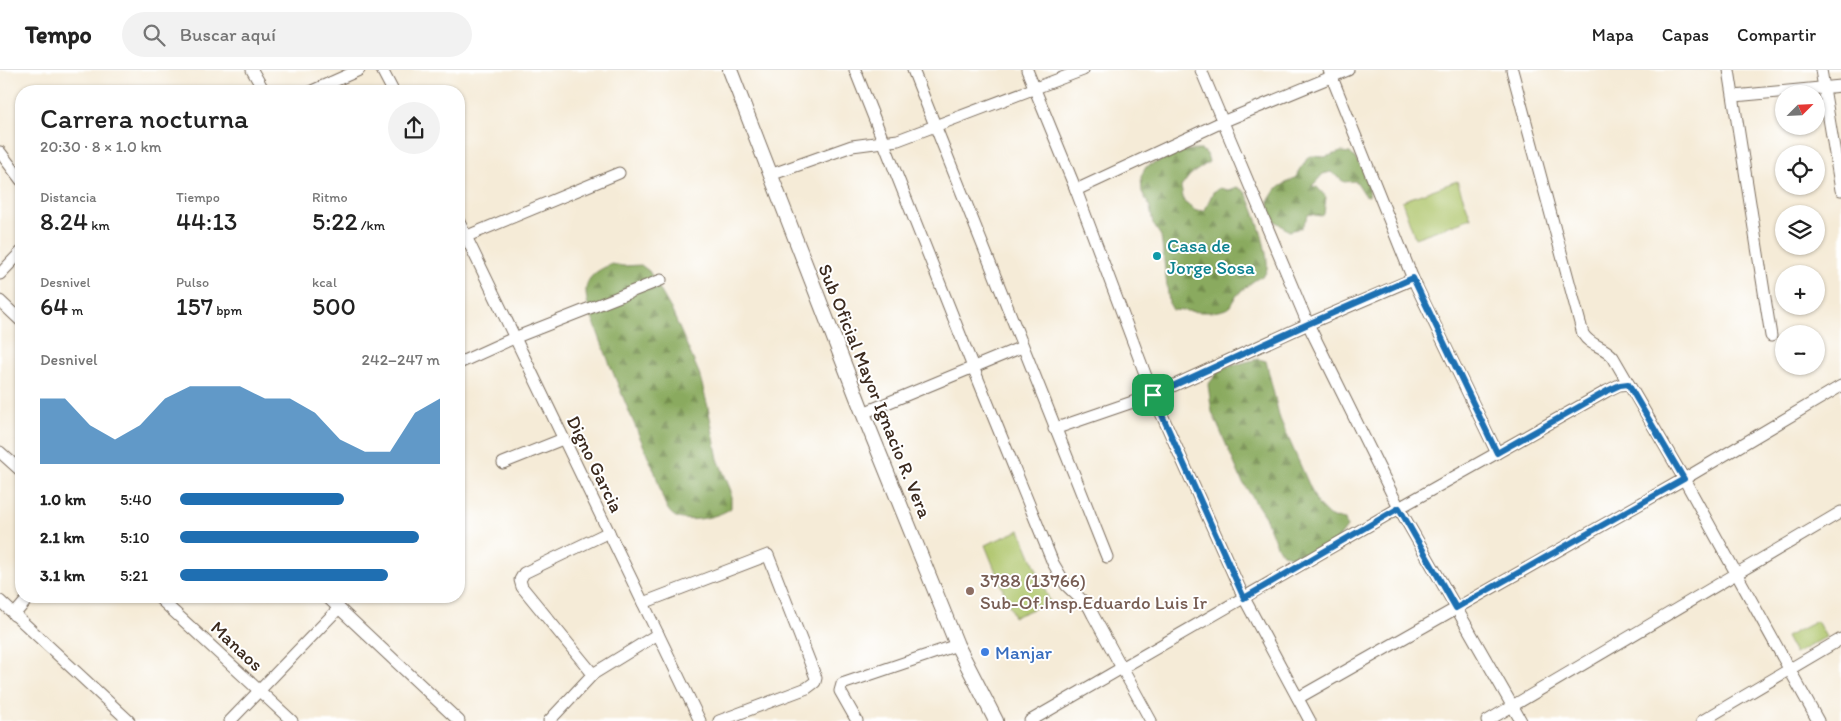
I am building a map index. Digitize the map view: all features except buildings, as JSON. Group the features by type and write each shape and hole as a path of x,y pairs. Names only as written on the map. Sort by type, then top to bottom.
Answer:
{"street":[{"path":"252,70 261,85"},
{"path":"325,85 359,70"},
{"path":"382,70 390,85"},
{"name":"Sub Oficial Mayor Ignacio R. Vera","path":"730,70 956,645 996,721"},
{"path":"855,70 1053,563 1066,585 1089,608 1151,721"},
{"path":"913,70 1106,557"},
{"path":"1027,70 1076,190 1153,395 1244,598 1310,721"},
{"path":"770,175 852,146 898,140 1083,70"},
{"path":"1201,70 1308,324 1399,508 1520,721"},
{"path":"1076,190 1330,73 1348,70"},
{"path":"1512,70 1583,334 1587,342 1609,352 1684,479 1818,721"},
{"path":"1729,70 1771,336"},
{"path":"1821,70 1824,85"},
{"path":"1330,73 1413,278 1497,453"},
{"path":"1825,87 1841,86"},
{"path":"1734,96 1775,92"},
{"path":"1825,93 1841,190"},
{"path":"0,152 15,172"},
{"path":"465,237 619,173"},
{"name":"Digno Garcia","path":"465,244 564,439 700,721"},
{"path":"0,274 15,258"},
{"path":"1054,429 1153,395 1413,278"},
{"path":"465,360 514,338 661,280"},
{"path":"0,301 15,315"},
{"path":"863,412 1022,347"},
{"path":"1030,721 1399,508 1607,391 1620,385 1628,384"},
{"path":"1298,698 1684,479 1841,386"},
{"path":"503,463 564,439"},
{"path":"0,452 15,466"},
{"path":"1487,721 1841,512"},
{"path":"593,674 522,587 520,580 524,573 608,532"},
{"path":"643,603 768,555 816,678 815,682 807,688 719,721"},
{"path":"0,601 129,721"},
{"path":"14,615 24,603"},
{"name":"Manaos","path":"165,603 292,721"},
{"path":"334,603 459,721"},
{"path":"230,721 339,608"},
{"path":"549,721 593,674 658,634"},
{"path":"1702,721 1841,639"},
{"path":"857,721 840,691 840,687 847,682 956,645"}],"green space":[{"path":"1184,150 1201,150 1207,154 1209,162 1190,175 1181,187 1184,202 1196,211 1205,210 1213,192 1220,188 1228,190 1237,187 1246,193 1262,234 1267,259 1265,274 1240,292 1229,308 1222,310 1202,312 1173,310 1169,303 1161,236 1153,224 1150,207 1142,192 1141,176 1146,167"},
{"path":"1341,152 1350,153 1362,167 1369,184 1369,196 1365,195 1356,181 1344,182 1331,172 1323,174 1312,186 1317,187 1326,197 1324,214 1321,216 1309,214 1301,228 1289,231 1275,221 1269,209 1269,200 1276,189 1296,177 1308,157 1325,157"},
{"path":"1457,181 1471,218 1415,238 1402,201"},
{"path":"612,264 623,266 641,265 649,271 671,309 699,373 718,459 731,491 731,508 726,511 711,517 693,520 678,518 667,507 587,303 586,286 591,277"},
{"path":"1258,359 1266,361 1280,419 1318,505 1329,516 1345,520 1347,527 1332,547 1316,555 1291,556 1283,554 1278,548 1265,517 1242,481 1212,412 1208,385 1218,372 1226,367"},
{"path":"1020,530 1050,602 1014,617 985,545"},
{"path":"1817,621 1826,637 1795,654 1786,637"}],"place":[{"name":"Casa de Jorge Sosa","path":"1157,256"},
{"name":"3788 (13766) Sub-Of.Insp.Eduardo Luis Ir","path":"970,591"},
{"name":"Manjar","path":"985,652"}],"route":[{"path":"1413,278 1497,453 1607,391 1620,385 1628,384 1684,479 1456,608 1399,508 1244,598 1153,395 1413,278"}]}
